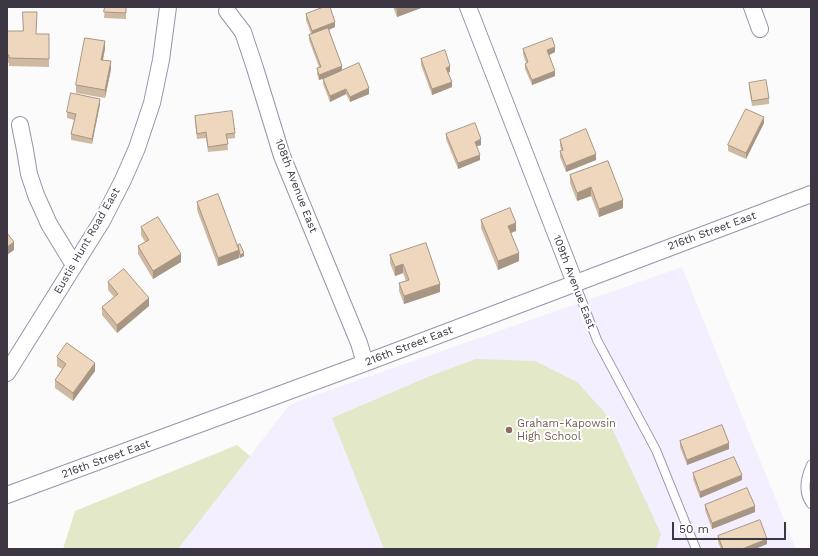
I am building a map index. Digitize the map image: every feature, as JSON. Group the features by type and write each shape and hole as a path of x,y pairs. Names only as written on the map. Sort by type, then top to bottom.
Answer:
{"street":[{"name":"Eustis Hunt Road East","path":"7,373 102,221 123,180 137,148 152,103 161,60 168,7"},
{"name":"109th Avenue East","path":"468,7 575,283"},
{"path":"752,7 760,29"},
{"name":"108th Avenue East","path":"227,10 243,32 282,156 359,343 365,362"},
{"path":"20,125 29,174 36,195 49,224 74,265"},
{"name":"216th Street East","path":"7,495 811,194"}],"lane":[{"name":"109th Avenue East","path":"575,283 597,340 656,450 696,549"},
{"path":"811,465 805,477 806,498 811,504"}],"shaded area":[{"name":"Graham-Kapowsin High School","path":"682,267 796,549 178,549 290,404"}],"green space":[{"path":"476,359 535,361 577,382 605,413 661,534 656,549 384,549 332,418 430,376"},
{"path":"237,445 250,456 178,549 63,549 75,511"}],"building":[{"path":"105,7 126,7 126,13 104,12"},
{"path":"324,7 330,7 335,22 312,31 306,14"},
{"path":"23,12 37,12 36,34 49,34 49,59 9,58 9,55 7,55 7,31 23,31"},
{"path":"328,28 342,66 319,75 317,68 321,67 309,35"},
{"path":"85,38 105,41 101,60 111,61 105,90 76,85"},
{"path":"552,38 555,47 547,50 555,71 532,80 525,64 528,62 523,49"},
{"path":"445,50 450,66 446,68 452,82 432,89 421,59"},
{"path":"359,63 369,88 350,97 346,89 330,96 323,79"},
{"path":"766,80 769,98 752,101 749,83"},
{"path":"71,93 100,99 92,139 71,134 76,114 67,112"},
{"path":"746,109 764,117 746,153 728,145"},
{"path":"232,111 235,133 226,134 228,144 208,147 206,132 197,134 195,116"},
{"path":"475,123 481,139 475,142 480,155 458,163 446,134"},
{"path":"586,129 596,154 566,166 560,151 563,150 560,140"},
{"path":"608,161 623,200 599,209 591,187 577,193 570,175"},
{"path":"218,194 239,250 218,258 197,202"},
{"path":"510,208 516,223 508,226 519,253 498,261 481,220"},
{"path":"158,217 181,254 153,271 138,246 149,240 141,227"},
{"path":"7,233 14,242 7,247"},
{"path":"426,243 440,284 404,296 399,283 409,280 403,264 395,267 390,255"},
{"path":"240,244 244,253 240,255 238,245"},
{"path":"124,269 149,298 117,325 102,307 118,294 108,282"},
{"path":"67,343 95,363 73,393 55,380 66,364 57,357"},
{"path":"722,425 729,443 687,460 680,441"},
{"path":"734,457 742,475 700,492 693,473"},
{"path":"747,488 755,506 712,523 705,505"},
{"path":"760,520 767,539 742,549 723,549 718,536"}],"place":[{"name":"Graham-Kapowsin High School","path":"509,430"}]}
